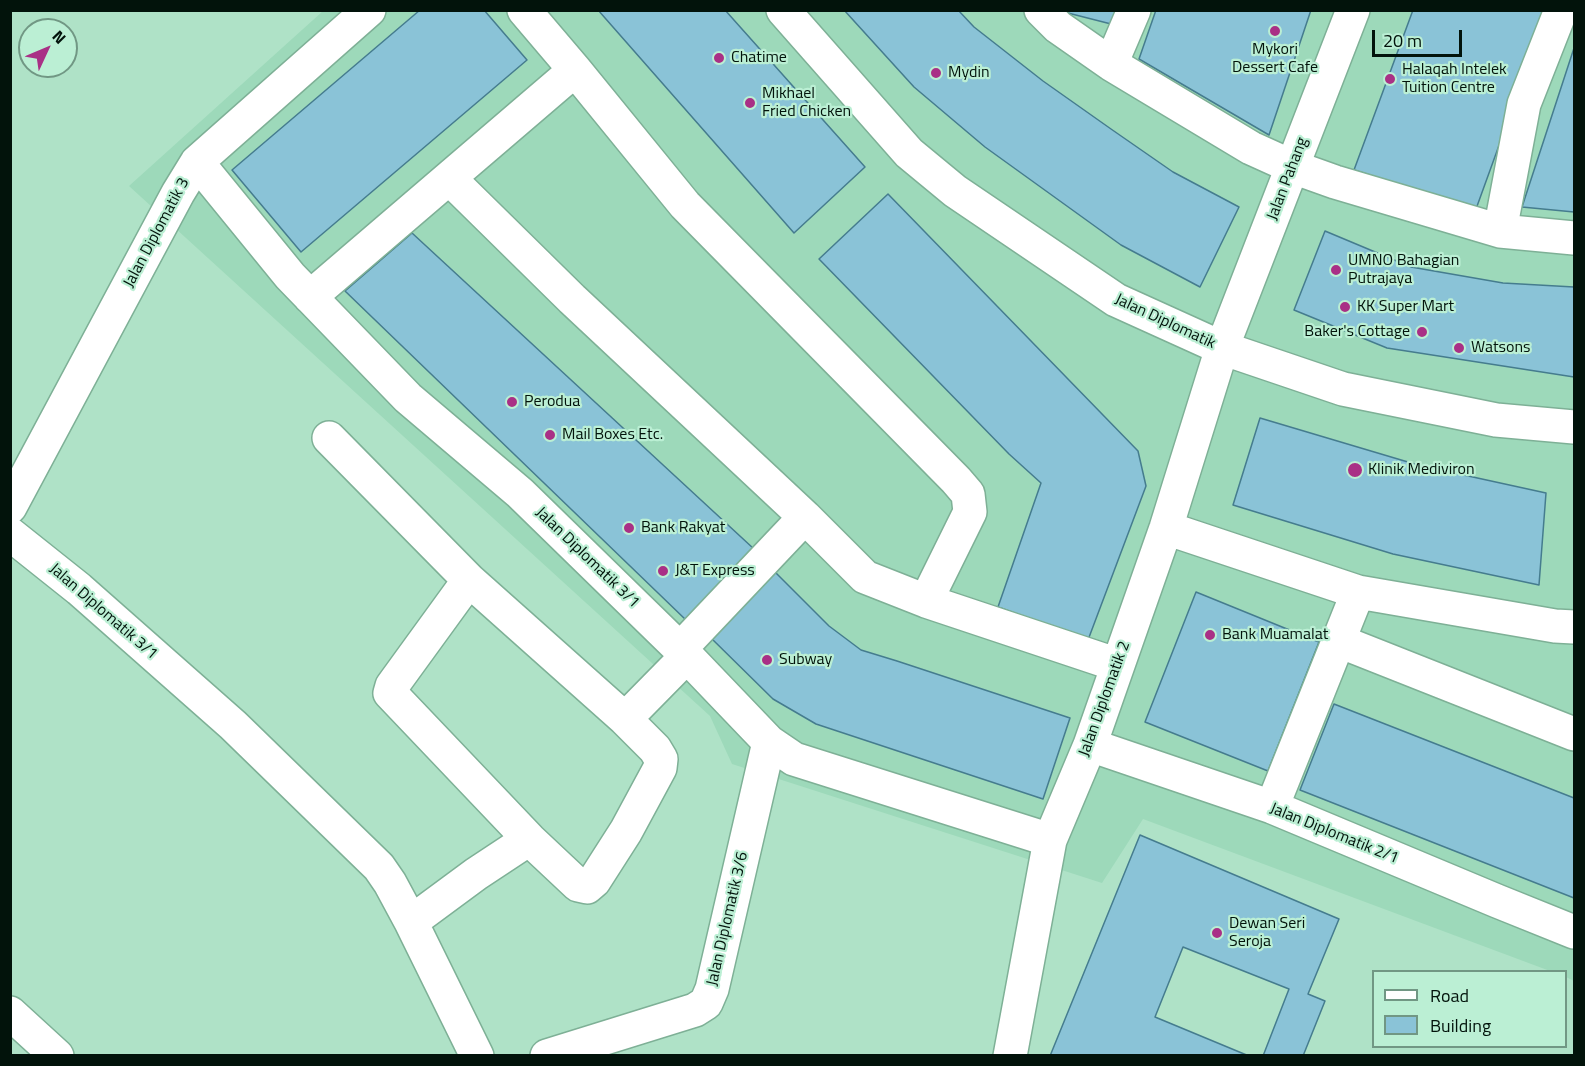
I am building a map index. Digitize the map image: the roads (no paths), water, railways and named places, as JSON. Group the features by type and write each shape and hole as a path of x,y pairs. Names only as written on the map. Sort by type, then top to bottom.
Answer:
{"street":[{"name":"Jalan Diplomatik 3","path":"10,507 196,162 369,10"},
{"path":"524,10 685,205 968,494 970,512 926,601"},
{"name":"Jalan Diplomatik","path":"783,10 909,153 956,191 1116,300 1221,348 1343,389 1496,420 1575,427"},
{"path":"1041,10 1058,27 1111,64 1251,148 1293,167 1335,182 1500,231 1575,238"},
{"path":"1111,64 1134,10"},
{"name":"Jalan Pahang","path":"1221,348 1353,10"},
{"path":"1500,231 1524,104 1561,10"},
{"path":"310,297 575,70"},
{"name":"Jalan Diplomatik 3/1","path":"196,162 290,276 408,398 520,493 683,653 769,742 794,759 1050,840"},
{"path":"449,178 572,299 805,517 865,577 926,601 1118,665"},
{"name":"Jalan Diplomatik 2","path":"1010,1056 1050,840 1090,745 1166,528 1221,348"},
{"path":"329,438 469,580 625,719 655,749 661,759 660,768 626,831 594,881 587,887 578,885 529,839 390,693 392,686 469,580"},
{"path":"625,719 805,517"},
{"path":"1166,528 1358,592 1555,626 1575,627"},
{"name":"Jalan Diplomatik 3/1","path":"10,534 79,589 241,733 379,867 411,922 477,1056"},
{"path":"1272,807 1358,592"},
{"path":"1340,640 1575,734"},
{"name":"Jalan Diplomatik 3/6","path":"547,1056 695,1010 706,1003 712,989 769,742"},
{"name":"Jalan Diplomatik 2/1","path":"1090,745 1272,807 1575,932"},
{"path":"411,922 476,874 529,839"},
{"path":"10,1013 57,1056"}],"place":[{"name":"Mykori Dessert Cafe","path":"1275,31"},
{"name":"Chatime","path":"719,58"},
{"name":"Mydin","path":"936,73"},
{"name":"Halaqah Intelek Tuition Centre","path":"1390,79"},
{"name":"Mikhael Fried Chicken","path":"750,103"},
{"name":"UMNO Bahagian Putrajaya","path":"1336,270"},
{"name":"KK Super Mart","path":"1345,307"},
{"name":"Baker's Cottage","path":"1422,332"},
{"name":"Watsons","path":"1459,348"},
{"name":"Perodua","path":"512,402"},
{"name":"Mail Boxes Etc.","path":"550,435"},
{"name":"Klinik Mediviron","path":"1355,470"},
{"name":"Bank Rakyat","path":"629,528"},
{"name":"J&T Express","path":"663,571"},
{"name":"Bank Muamalat","path":"1210,635"},
{"name":"Subway","path":"767,660"},
{"name":"Dewan Seri Seroja","path":"1217,933"}]}
